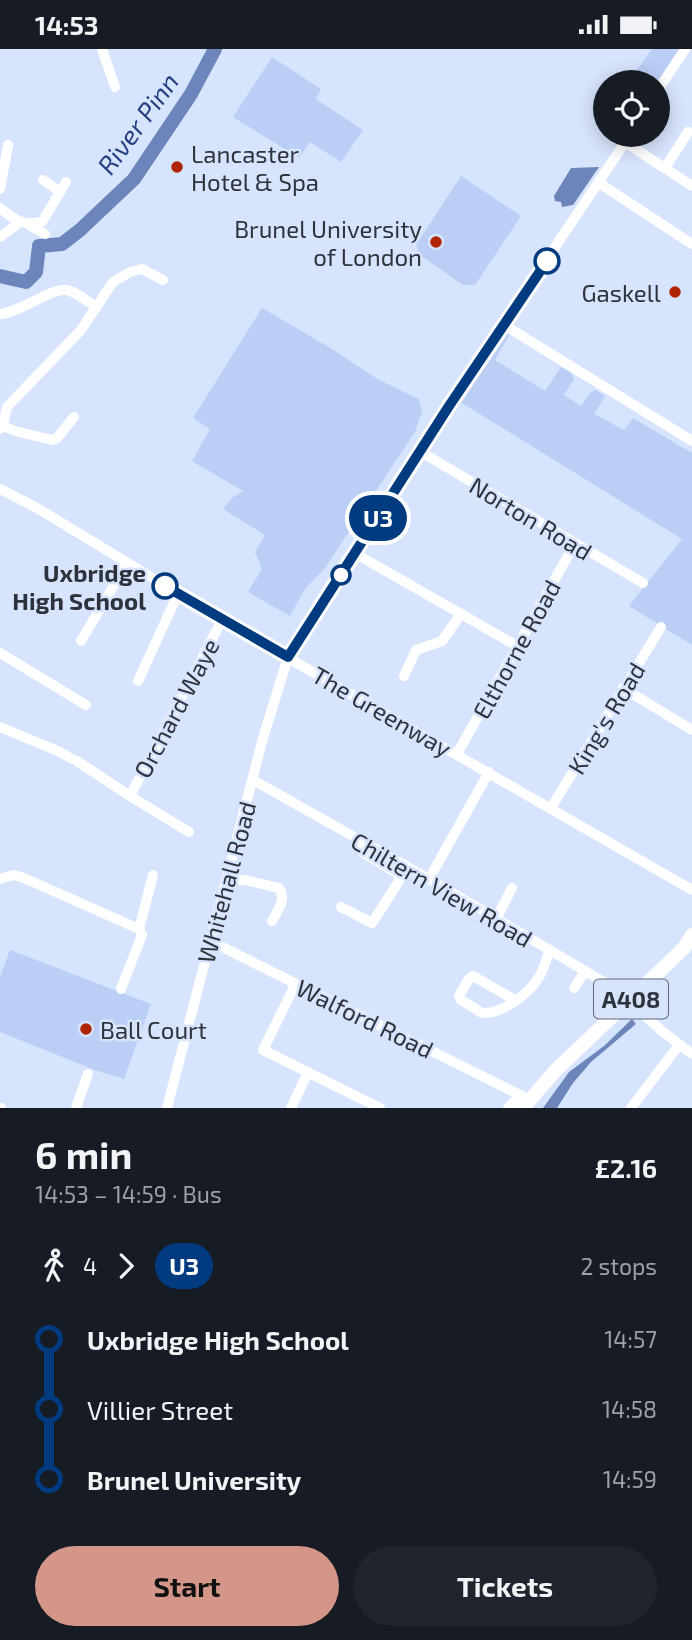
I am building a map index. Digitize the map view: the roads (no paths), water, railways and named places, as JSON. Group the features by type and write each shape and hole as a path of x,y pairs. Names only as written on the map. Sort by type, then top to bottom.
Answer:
{"main road":[{"name":"A408","path":"524,1101 555,1071 636,1006 692,935"}],"street":[{"path":"102,49 115,87"},
{"path":"670,72 685,49"},
{"path":"665,168 688,132"},
{"path":"0,189 8,145"},
{"name":"Whitehall Road","path":"167,1108 288,657 621,147"},
{"path":"638,147 692,185"},
{"path":"0,237 24,224 42,222 63,187 43,180"},
{"path":"598,183 692,244"},
{"path":"0,208 45,234"},
{"path":"74,417 57,439 52,440 1,427 7,407 81,330 113,282 130,272 148,271 163,280"},
{"path":"0,314 14,313 60,290 72,292 96,307"},
{"path":"504,325 692,441"},
{"name":"Norton Road","path":"421,452 642,583"},
{"name":"The Greenway","path":"0,489 37,508 222,620 692,890"},
{"name":"Elthorne Road","path":"457,754 574,545"},
{"path":"356,554 517,646"},
{"path":"81,641 127,563"},
{"path":"138,681 178,594"},
{"path":"404,676 416,650 442,641 461,614"},
{"name":"Orchard Waye","path":"130,796 222,620"},
{"name":"King's Road","path":"551,808 661,628"},
{"path":"0,653 86,705"},
{"path":"624,688 692,730"},
{"name":"Orchard Waye","path":"0,727 75,760 189,832"},
{"path":"429,879 489,772"},
{"name":"Chiltern View Road","path":"253,780 585,971 636,1006 692,1054"},
{"path":"341,908 372,923 399,881 398,874 362,852 360,842"},
{"path":"0,879 14,875 24,878 139,929 142,935 121,989"},
{"path":"139,929 153,875"},
{"path":"228,880 245,880 279,888 283,893 283,900 272,921"},
{"path":"496,919 512,888"},
{"name":"Walford Road","path":"210,941 524,1101"},
{"path":"514,1000 474,976 468,980 459,996 461,1000 485,1014 498,1010 514,1000 537,981 550,950"},
{"path":"574,988 585,971"},
{"path":"295,985 263,1050 380,1108"},
{"path":"631,1108 679,1045"},
{"path":"291,1108 308,1072"},
{"path":"76,1108 88,1074"},
{"path":"508,1108 524,1101"}],"waterway":[{"name":"River Pinn","path":"0,276 26,282 36,272 39,246 62,244 134,179 191,94 215,49"}],"place":[{"name":"Lancaster Hotel & Spa","path":"177,167"},
{"name":"Brunel University of London","path":"436,242"},
{"name":"Gaskell","path":"675,292"},
{"name":"Uxbridge High School","path":"165,586"},
{"name":"Ball Court","path":"86,1029"}]}
